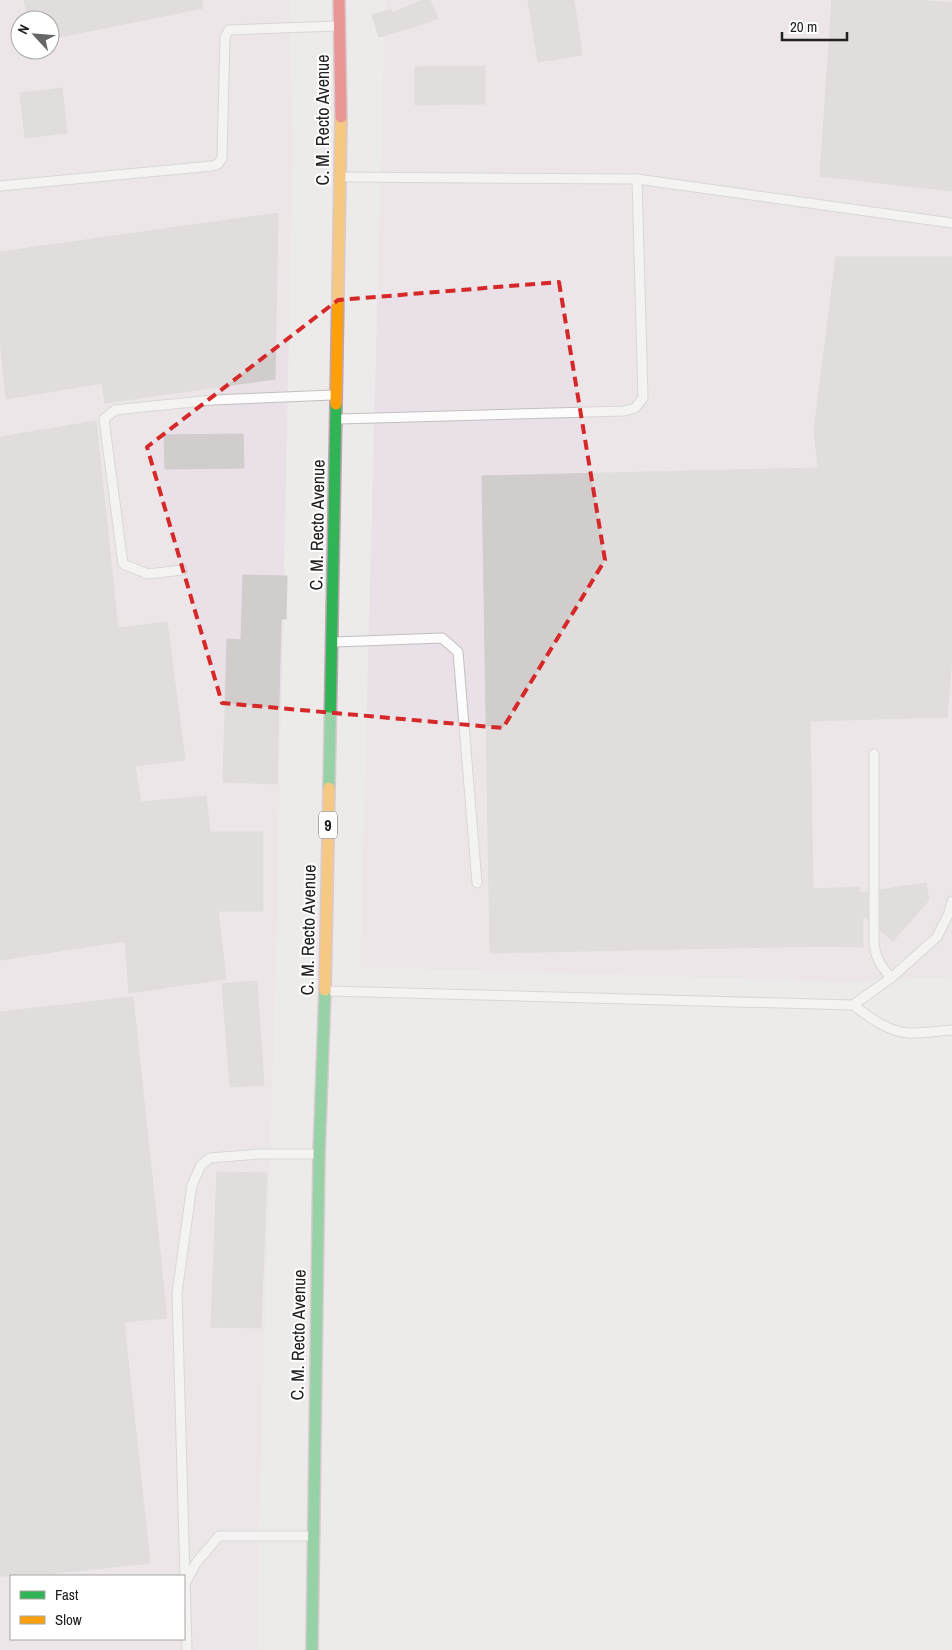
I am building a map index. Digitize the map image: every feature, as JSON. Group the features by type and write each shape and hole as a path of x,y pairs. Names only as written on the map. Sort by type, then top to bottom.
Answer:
{"highway":[{"name":"C. M. Recto Avenue","path":"312,1650 312,1536 319,1154 325,990 341,136 339,0"}],"lane":[{"path":"0,186 218,164 222,158 225,37 229,30 340,26"},
{"path":"340,177 637,179 952,223"},
{"path":"335,419 624,411 635,408 643,398 637,179"},
{"path":"182,570 148,574 123,564 104,419 115,410 133,408 213,400 335,394"},
{"path":"332,642 442,638 458,652 477,883"},
{"path":"874,754 874,942 878,962 891,978"},
{"path":"853,1005 891,978 937,937 952,901"},
{"path":"325,990 853,1005 869,1017 896,1031 908,1033 952,1030"},
{"path":"185,1575 177,1293 192,1186 200,1165 210,1158 258,1154 319,1154"},
{"path":"187,1650 185,1584 196,1563 219,1536 312,1536"}],"highlighted area":[{"path":"559,282 605,560 503,728 222,703 147,447 338,300"}],"shaded area":[{"path":"0,0 289,0 293,145 276,965 259,1522 258,1650 0,1650"},
{"path":"385,0 952,0 952,977 844,982 360,967"}],"building":[{"path":"24,0 202,0 203,8 60,37 60,10 26,10"},
{"path":"423,0 430,0 438,18 379,37 372,15 391,9 392,13"},
{"path":"528,0 574,0 582,55 538,62"},
{"path":"832,0 920,0 952,3 952,191 820,176"},
{"path":"485,66 485,104 415,105 415,67"},
{"path":"62,88 67,133 25,138 20,93"},
{"path":"278,213 275,379 105,403 102,383 6,399 0,340 0,252"},
{"path":"836,257 952,257 952,658 947,717 810,721 813,889 860,887 860,893 868,892 868,920 863,915 863,947 824,946 490,953 482,476 818,468 814,430"},
{"path":"96,421 118,628 167,622 185,760 135,766 141,802 206,796 210,832 263,832 263,911 218,911 226,979 129,993 125,941 0,960 0,437"},
{"path":"243,434 244,468 165,469 164,435"},
{"path":"243,575 287,576 286,619 281,619 277,784 223,782 227,639 241,640"},
{"path":"926,883 929,900 893,941 880,930 880,890"},
{"path":"257,981 264,1085 230,1087 222,984"},
{"path":"133,997 167,1318 124,1322 150,1563 39,1575 0,1576 0,1012"},
{"path":"217,1172 267,1173 261,1328 211,1327"}],"traffic: fast":[{"path":"329,788 336,404"},
{"path":"312,1650 319,1154 325,990"}],"traffic: slow":[{"path":"336,404 341,117"},
{"path":"325,990 329,788"}],"traffic: jam":[{"path":"339,0 341,117"}]}
